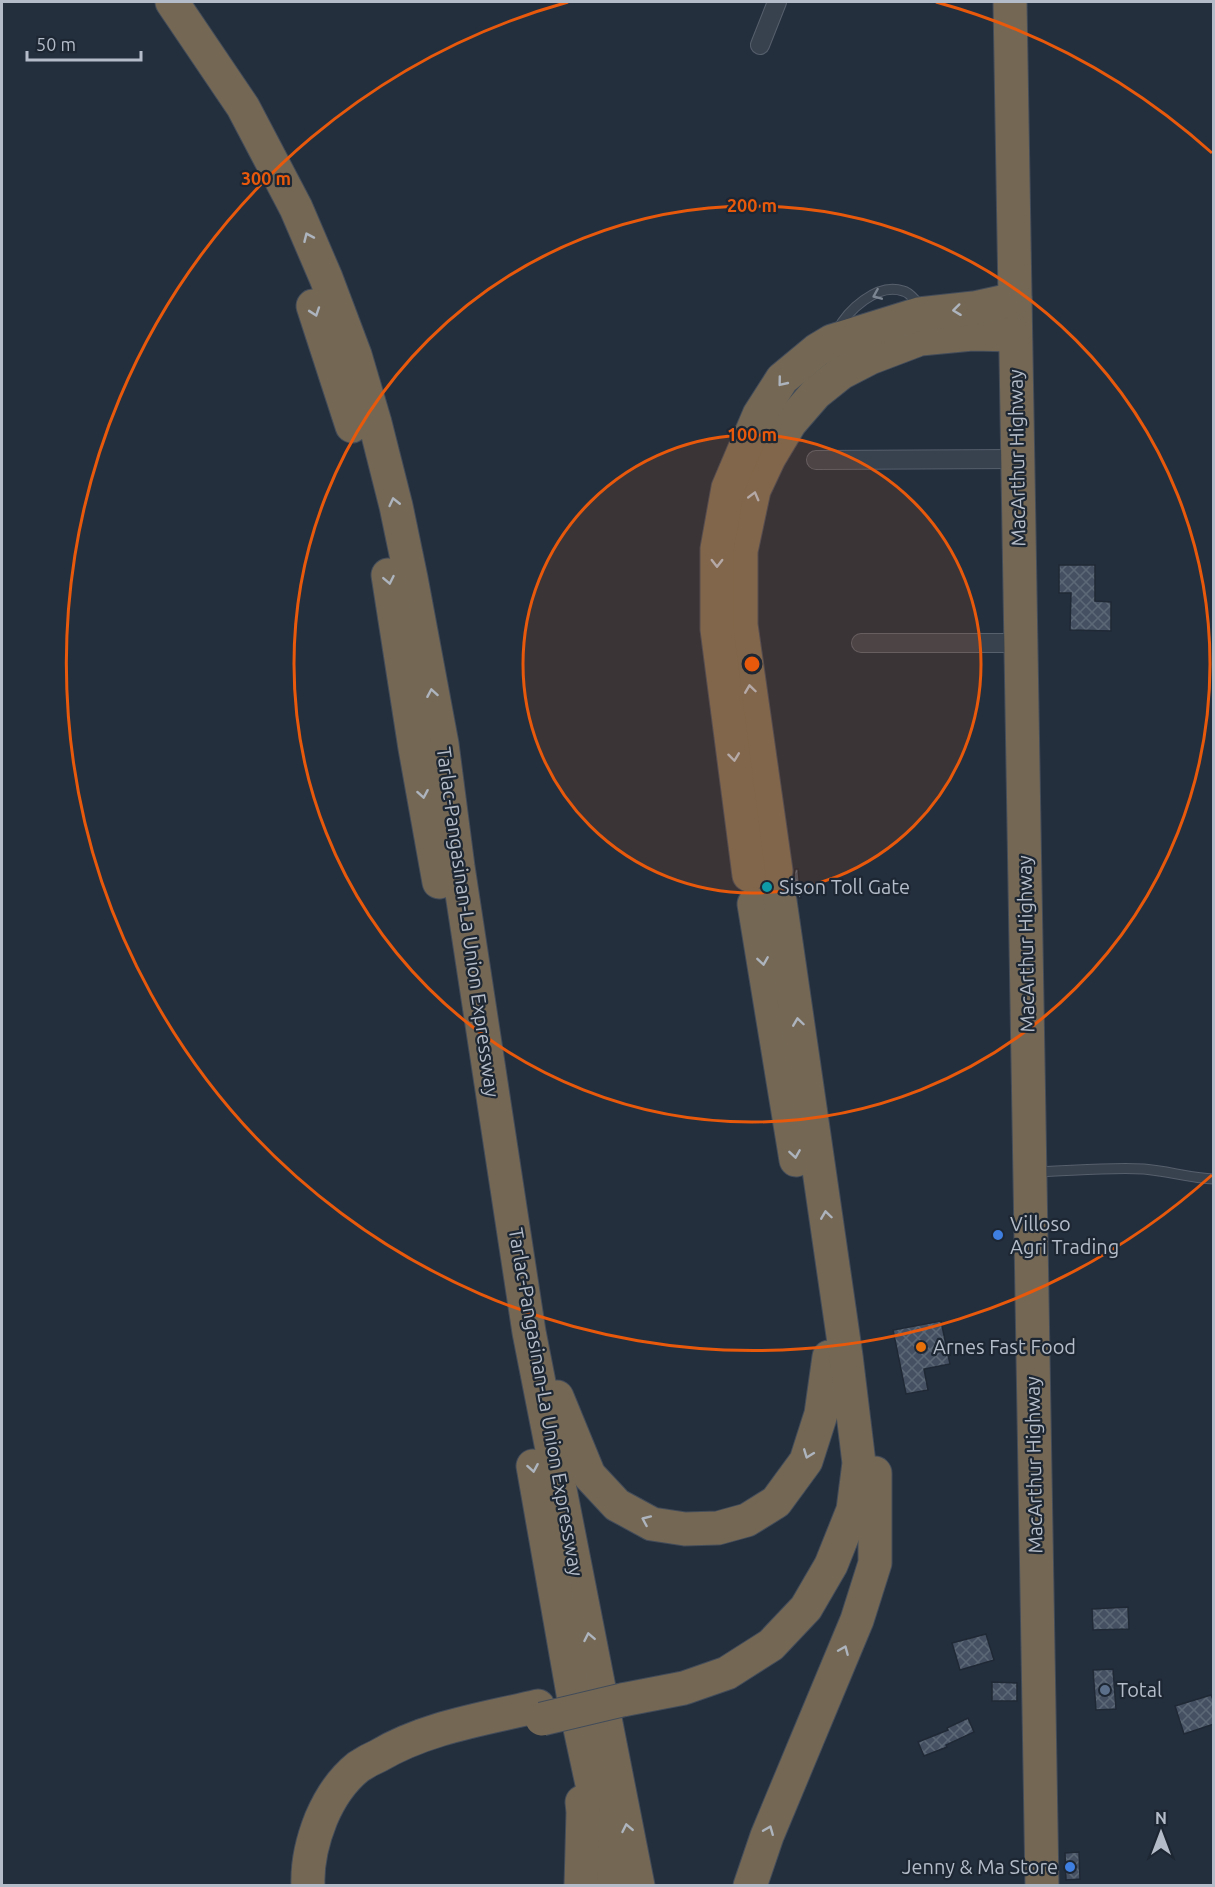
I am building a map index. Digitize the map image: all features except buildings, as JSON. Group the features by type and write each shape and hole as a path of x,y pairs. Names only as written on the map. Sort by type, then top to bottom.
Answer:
{"highway":[{"name":"Tarlac-Pangasinan-La Union Expressway","path":"150,2 166,22 228,122 275,216 307,288 352,426 375,511 390,585 458,867 529,1332 638,1886"},
{"name":"Tarlac-Pangasinan-La Union Expressway","path":"172,2 243,107 290,197 326,278 355,355 396,506 411,578 458,990 512,1348 575,1705 614,1886"},
{"name":"MacArthur Highway","path":"1010,2 1042,1886"},
{"path":"308,1886 310,1855 323,1815 338,1790 358,1767 395,1746 437,1730 540,1713 621,1694 724,1657 763,1632 793,1597 821,1555 836,1503 840,1462 838,1356 765,888 717,629 717,549 728,488 759,415 782,379 817,350 832,341 919,326 974,308 1015,300"},
{"path":"765,888 741,625 741,551 754,490 789,423 816,393 841,373 870,358 919,326 972,334 1015,335"},
{"path":"529,1332 589,1475 617,1505 652,1524 685,1529 718,1528 747,1520 776,1502 806,1461 838,1356"},
{"path":"750,1886 767,1836 857,1620 875,1563 875,1464 838,1356"},
{"path":"575,1705 574,1760 583,1812 581,1886"},
{"path":"324,1886 325,1859 330,1835 360,1786 404,1758 436,1745 540,1713"}],"street":[{"path":"760,45 777,2"},
{"path":"816,460 1017,459"},
{"path":"861,643 1020,643"}],"lane":[{"path":"1030,1173 1128,1169 1214,1179"}],"place":[{"name":"Sison Toll Gate","path":"767,887"},
{"name":"Villoso Agri Trading","path":"998,1235"},
{"name":"Arnes Fast Food","path":"921,1347"},
{"name":"Total","path":"1105,1690"},
{"name":"Jenny & Ma Store","path":"1070,1867"}]}
